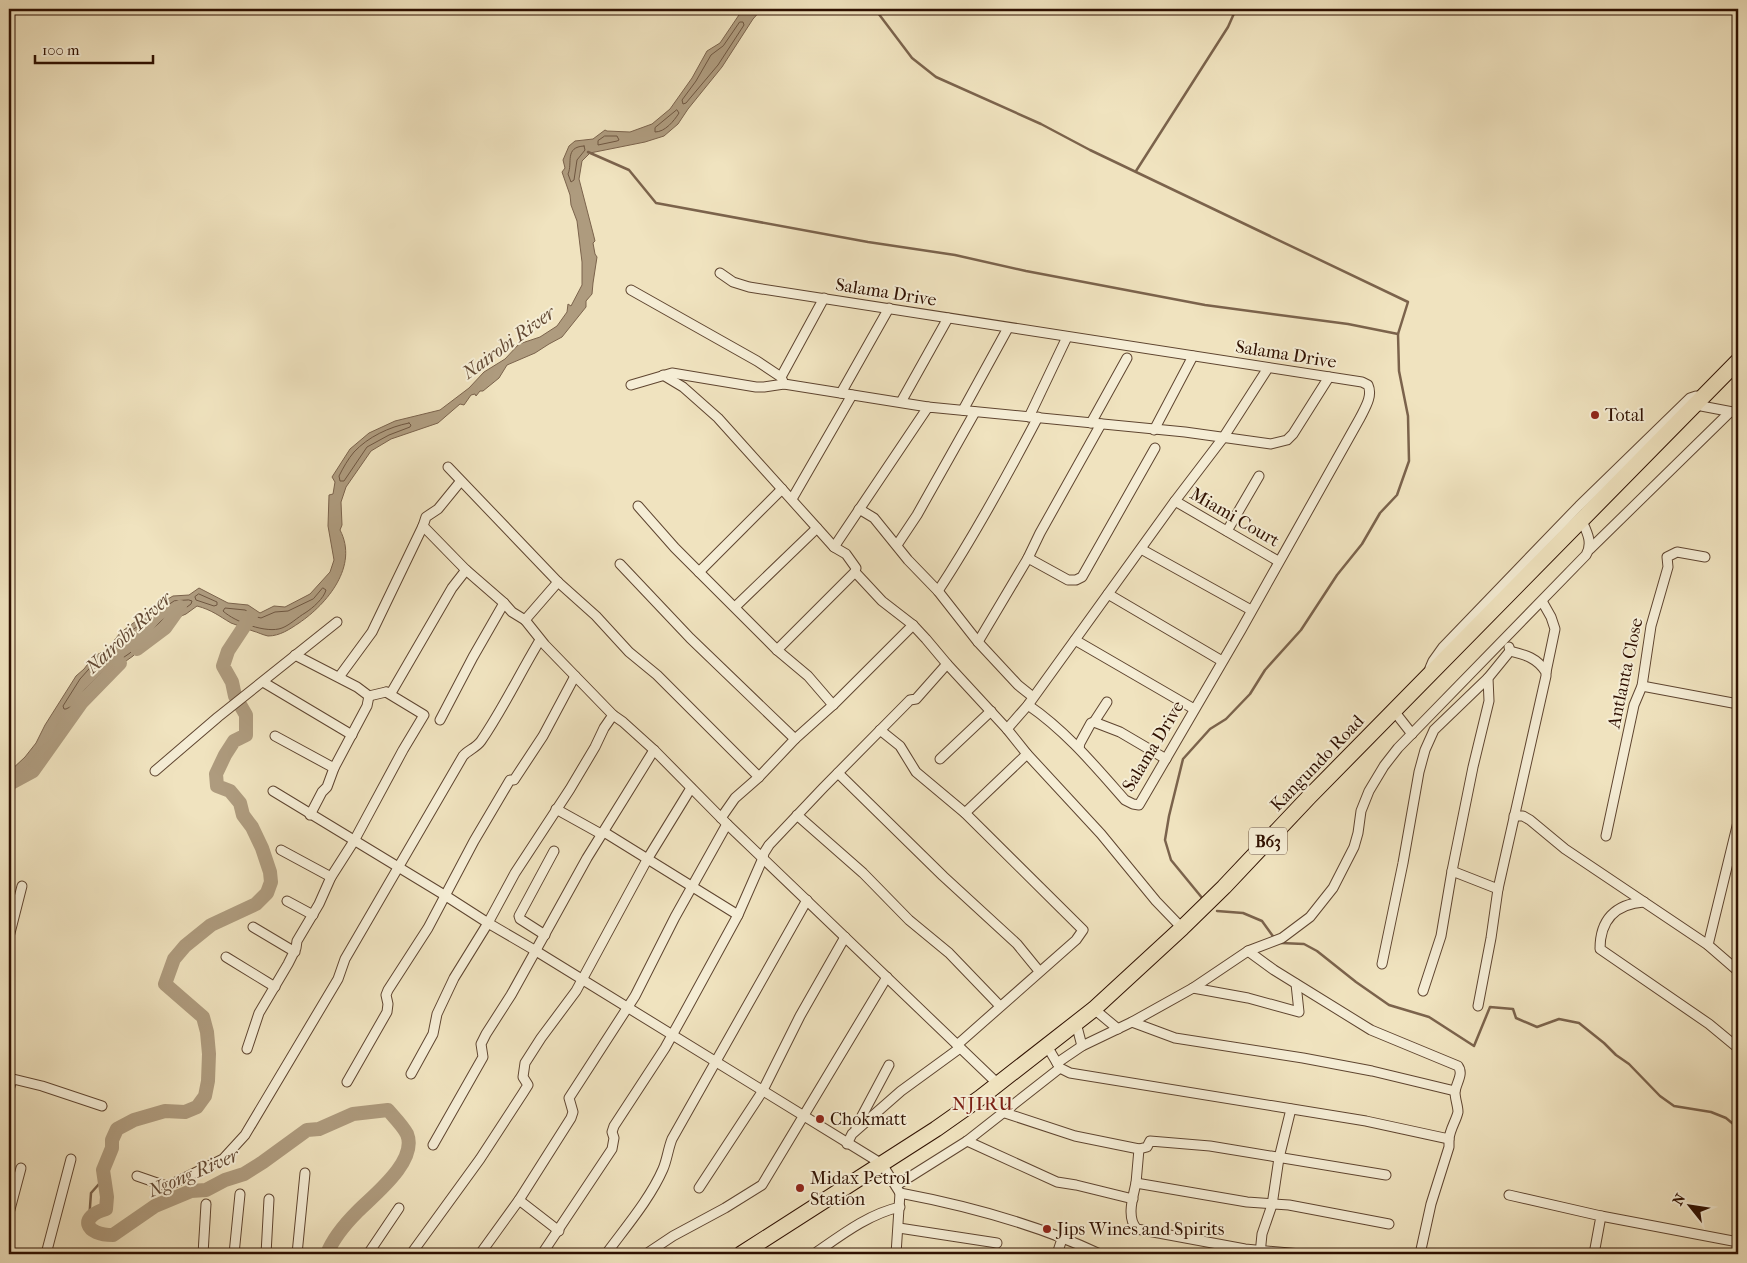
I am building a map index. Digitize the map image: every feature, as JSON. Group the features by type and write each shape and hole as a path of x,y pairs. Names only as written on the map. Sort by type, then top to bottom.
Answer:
{"highway":[{"name":"Kangundo Road","path":"741,1254 936,1130 1094,1009 1182,928 1738,361"}],"street":[{"name":"Salama Drive","path":"720,274 742,286 1362,382 1368,385 1370,391 1368,402 1142,802 1139,805 1125,800 1079,748"},
{"path":"631,290 757,361 782,381 841,394 928,407 1096,423 1272,444 1287,440 1293,434 1330,377"},
{"path":"631,385 672,373 764,387 782,381 824,298"},
{"path":"841,394 889,308"},
{"path":"901,402 948,318"},
{"path":"963,410 1008,328"},
{"path":"938,591 977,526 1034,417 1067,337"},
{"path":"1154,430 1192,356"},
{"path":"978,642 1028,558 1127,358"},
{"path":"1007,729 1028,705 1175,501 1223,438 1268,368"},
{"path":"663,375 683,387 718,418 834,547 846,554 856,568 855,572 882,601 913,625 1007,729 1027,754 1101,834 1182,928"},
{"path":"792,499 852,395"},
{"path":"898,1189 967,1141 1082,1046 1132,1022 1193,988 1248,951 1282,938 1315,911 1333,888 1354,847 1362,811 1369,791 1384,766 1398,748 1542,601 1590,549 1734,413 1700,401 1696,396 1690,398 1578,506 1443,647 1433,661 1427,678"},
{"path":"834,547 928,407"},
{"path":"897,546 975,412"},
{"path":"1028,558 1068,580 1076,580 1082,577 1155,448"},
{"path":"448,467 460,482 494,514 516,540 558,582 596,616 629,652 657,675 758,777"},
{"path":"1227,531 1259,476"},
{"path":"339,678 372,632 426,517 438,509 460,482"},
{"path":"699,572 782,489"},
{"name":"Miami Court","path":"1175,501 1278,561"},
{"path":"638,506 675,548 777,650 808,676 832,705"},
{"path":"860,509 874,518 908,560 938,591 978,642 1018,685 1033,697"},
{"path":"1582,521 1589,536 1590,549"},
{"path":"423,526 466,570 512,612 525,620 540,640 613,715 654,750 724,821 998,1084"},
{"path":"735,607 817,528"},
{"path":"1141,549 1251,610"},
{"name":"Antlanta Close","path":"1606,836 1634,705 1642,686 1651,626 1668,567 1667,556 1677,552 1705,557"},
{"path":"620,564 690,638 795,739"},
{"path":"369,696 391,692 452,588 466,570"},
{"path":"777,650 855,572"},
{"path":"525,620 558,582"},
{"path":"1108,594 1222,661"},
{"path":"1478,1006 1498,889 1555,629 1542,601"},
{"path":"440,720 472,657 504,603"},
{"path":"155,771 218,717 337,622"},
{"path":"480,1254 519,1200 571,1118 572,1112 569,1098 628,1008 692,887 735,798 913,625"},
{"path":"1506,638 1510,651"},
{"path":"137,1176 163,1185 170,1185 223,1159 245,1135 338,979 345,959 462,756 480,743 506,702 540,640"},
{"path":"1075,640 1194,709"},
{"path":"1510,651 1536,660 1546,672"},
{"path":"1382,964 1407,845 1419,772 1425,750 1434,730 1488,678 1510,651"},
{"path":"295,655 357,687 369,696"},
{"path":"542,1254 612,1149 614,1126 672,1036 738,915 764,852 797,815 880,730 910,700 916,699 947,664"},
{"path":"347,1082 388,1012 386,995 428,928 474,841 510,780 514,780 544,736 575,676"},
{"path":"1423,991 1441,936 1473,767 1490,701 1488,678"},
{"path":"263,682 352,735"},
{"path":"1642,686 1738,704"},
{"path":"247,1049 259,1013 295,952 297,941 320,904 332,877 424,715 386,692"},
{"path":"310,815 322,792 327,787 334,768 367,706 369,696"},
{"path":"1028,705 1079,748 1091,723 1094,722 1107,702"},
{"path":"940,760 991,711"},
{"path":"1394,711 1412,734"},
{"path":"410,1074 433,1034 437,1014 454,978 488,924 515,873 595,747 613,715"},
{"path":"1094,722 1120,732 1166,759"},
{"path":"852,1134 901,1091 958,1047 1000,1006 1076,940 1083,930 964,813 916,772 900,746 880,730"},
{"path":"275,736 334,768"},
{"path":"432,1145 483,1057 481,1046 486,1034 511,995 603,833 654,750"},
{"path":"964,813 1027,754"},
{"path":"838,773 943,876 1017,944 1040,971"},
{"path":"411,1254 502,1127 528,1085 523,1077 525,1063 576,991 648,858 691,788"},
{"path":"273,791 882,1164 898,1189 900,1206 896,1254"},
{"path":"556,809 648,858 738,915"},
{"path":"797,815 863,873 909,920 949,953 1000,1006"},
{"path":"1514,816 1523,816 1565,849 1708,945 1738,971"},
{"path":"1708,945 1737,837 1738,822"},
{"path":"281,850 332,877"},
{"path":"545,935 520,919 519,916 554,851"},
{"path":"1452,871 1498,889"},
{"path":"9,937 22,886"},
{"path":"606,1254 656,1182 667,1159 672,1139 807,900"},
{"path":"287,901 313,915"},
{"path":"1644,902 1618,908 1610,916 1602,930 1600,949 1709,1024 1738,1048"},
{"path":"253,927 295,952"},
{"path":"699,1188 762,1092 800,1016 845,937"},
{"path":"1248,951 1296,984 1372,1030 1458,1066 1460,1069 1455,1091 1458,1112 1449,1133 1449,1147 1430,1204 1420,1254"},
{"path":"226,957 275,988"},
{"path":"646,1254 673,1236 725,1208 762,1185 886,977"},
{"path":"1193,988 1248,998 1299,1012 1296,984"},
{"path":"1094,1009 1118,1029"},
{"path":"1132,1022 1175,1038 1372,1071 1455,1091"},
{"path":"1076,1023 1082,1046"},
{"path":"1047,1046 1058,1065 1070,1073 1366,1122 1449,1139"},
{"path":"847,1144 889,1065"},
{"path":"9,1090 10,1079 42,1086 102,1106"},
{"path":"1260,1252 1262,1234 1272,1205 1279,1158 1291,1109"},
{"path":"1002,1112 1075,1136 1139,1149 1147,1147 1150,1140 1210,1146 1386,1175"},
{"path":"967,1141 1057,1182 1133,1199"},
{"path":"1139,1149 1131,1219 1137,1229 1260,1252 1301,1254"},
{"path":"46,1254 71,1158"},
{"path":"9,1213 21,1168"},
{"path":"297,1254 305,1173"},
{"path":"1136,1183 1272,1205 1290,1205 1389,1224"},
{"path":"898,1189 1017,1221 1100,1254"},
{"path":"234,1254 240,1194"},
{"path":"1509,1195 1601,1216 1738,1242"},
{"path":"266,1254 269,1199"},
{"path":"519,1200 559,1231"},
{"path":"203,1254 206,1204"},
{"path":"814,1254 865,1221 900,1206"},
{"path":"368,1254 399,1208"},
{"path":"1594,1254 1601,1216"},
{"path":"899,1228 997,1243"},
{"path":"1057,1254 1062,1239"}],"water":[{"path":"743,9 762,9 753,19 722,67 678,124 664,136 645,142 590,153 582,161 579,179 595,241 593,243 597,257 592,294 586,301 586,307 562,337 535,353 507,365 499,378 476,396 475,394 471,395 464,405 460,404 438,423 391,439 371,451 346,487 341,502 342,525 340,530 345,544 346,557 337,583 320,606 292,628 272,636 266,636 231,623 211,611 197,606 186,614 167,622 133,656 105,676 88,692 77,709 68,714 48,748 35,764 21,778 9,786 9,772 36,743 76,676 94,656 107,650 120,633 156,606 173,596 189,595 199,588 228,603 248,605 260,613 274,606 285,607 310,594 330,572 334,560 328,526 329,495 333,494 335,482 332,477 350,449 369,433 395,421 440,410 469,388 484,372 505,359 519,344 540,337 557,326 567,312 568,304 571,306 582,285 582,262 577,221 562,172 565,168 563,160 569,146 575,141 593,139 605,130 630,132 652,124 670,109 692,78 707,51 720,43"}],"waterway":[{"path":"875,9 912,58 936,77 1041,124 1090,150 1408,302 1398,334 1399,371 1408,416 1409,461 1397,495 1380,513 1362,544 1337,575 1301,630 1265,670 1250,694 1226,719 1210,729 1183,759 1165,840 1171,860 1203,899"},
{"path":"1136,171 1228,27 1236,9"},
{"path":"588,152 629,170 656,203 868,242 955,255 1026,271 1205,305 1348,324 1398,334"},
{"name":"Nairobi River","path":"137,649 165,628 180,607"},
{"name":"Ngong River","path":"251,616 228,651 223,666 232,682 235,696 246,715 246,735 234,741 216,774 217,786 230,791 240,803 243,815 252,827 262,848 270,872 271,882 267,893 256,904 211,925 185,946 174,959 165,984 203,1017 207,1032 209,1054 208,1081 205,1096 197,1107 185,1112 165,1111 134,1120 117,1129 103,1170 107,1197 106,1209 91,1216 88,1225 96,1232 113,1235 155,1206 191,1191 206,1190 225,1180 244,1174 307,1130 319,1129 353,1114 388,1110 407,1134 409,1144 406,1155 393,1177 344,1226 327,1254"},
{"name":"Nairobi River","path":"9,784 33,771 82,702 120,663"},
{"path":"1217,911 1243,913 1262,921 1275,939"},
{"path":"1281,943 1304,944 1317,951 1389,1005 1429,1017 1474,1046 1490,1007 1513,1009 1516,1018 1537,1027 1559,1019 1579,1023 1629,1064 1660,1096 1674,1106 1711,1112 1726,1118 1738,1128"},
{"path":"89,1221 91,1193 99,1184 103,1170"}],"place":[{"name":"Total","path":"1595,415"},
{"name":"Chokmatt","path":"820,1119"},
{"name":"Midax Petrol Station","path":"800,1188"},
{"name":"Jips Wines and Spirits","path":"1047,1229"}],"district":[{"name":"NJIRU","path":"983,1103"}]}
